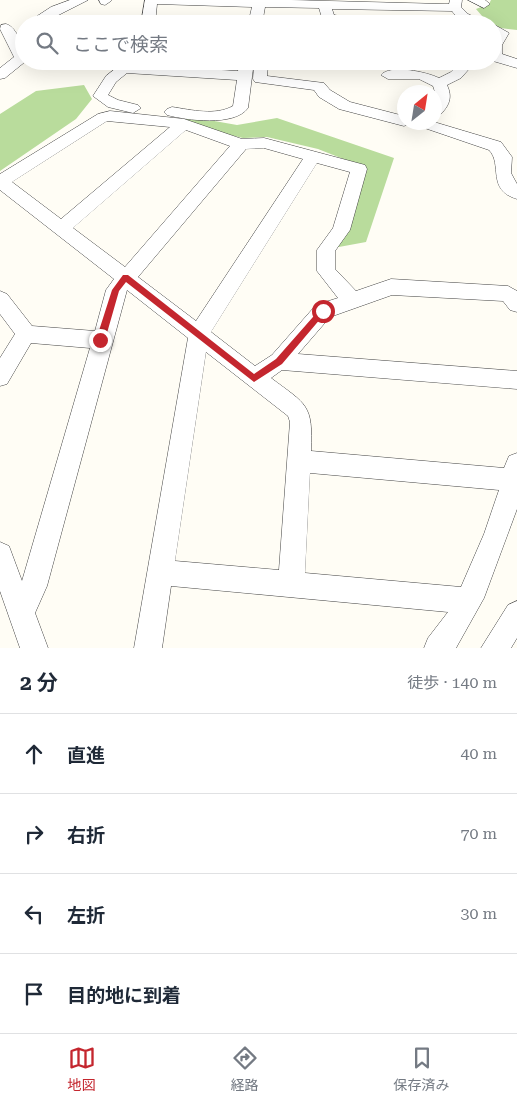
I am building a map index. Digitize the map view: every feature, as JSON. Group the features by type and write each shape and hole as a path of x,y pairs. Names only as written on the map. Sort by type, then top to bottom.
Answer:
{"street":[{"path":"47,15 82,0"},
{"path":"138,15 140,0"},
{"path":"149,15 151,0 288,2 322,15"},
{"path":"257,15 259,3"},
{"path":"336,15 455,4 462,15"},
{"path":"3,28 15,48"},
{"path":"502,59 517,64"},
{"path":"0,75 15,63"},
{"path":"123,70 104,87 100,96 106,101 124,108 223,116 240,108 250,70"},
{"path":"253,70 260,79 320,86 323,94 336,102 397,119"},
{"path":"388,75 421,74 439,83 456,75 461,70"},
{"path":"442,90 444,95 442,104"},
{"path":"291,584 300,422 297,410 1,182 103,117 184,124 241,144 264,143 359,168 341,230 326,250 326,271 352,300"},
{"path":"62,228 184,124"},
{"path":"442,126 494,146 503,152 505,159 502,175 505,184 517,193"},
{"path":"21,613 34,586 100,340 116,290 241,144"},
{"path":"148,648 199,334 314,156"},
{"path":"254,378 279,361 323,311 391,287 508,294 517,304"},
{"path":"0,299 26,334 100,340"},
{"path":"0,377 26,334"},
{"path":"279,361 517,380"},
{"path":"298,461 515,472 508,502 469,601 457,624 438,648"},
{"path":"0,556 34,648"},
{"path":"160,572 469,601"},
{"path":"495,648 517,614"}],"green space":[{"path":"491,0 517,0 517,30 502,28 502,15 481,15 476,9 489,4"},
{"path":"84,85 92,99 76,119 0,171 0,114 36,91"},
{"path":"186,116 237,125 277,118 394,158 366,242 328,249 366,168 318,149 267,137 243,138 186,125"}],"route":[{"path":"100,340 116,290 126,277 254,378 279,361 323,311"}]}
